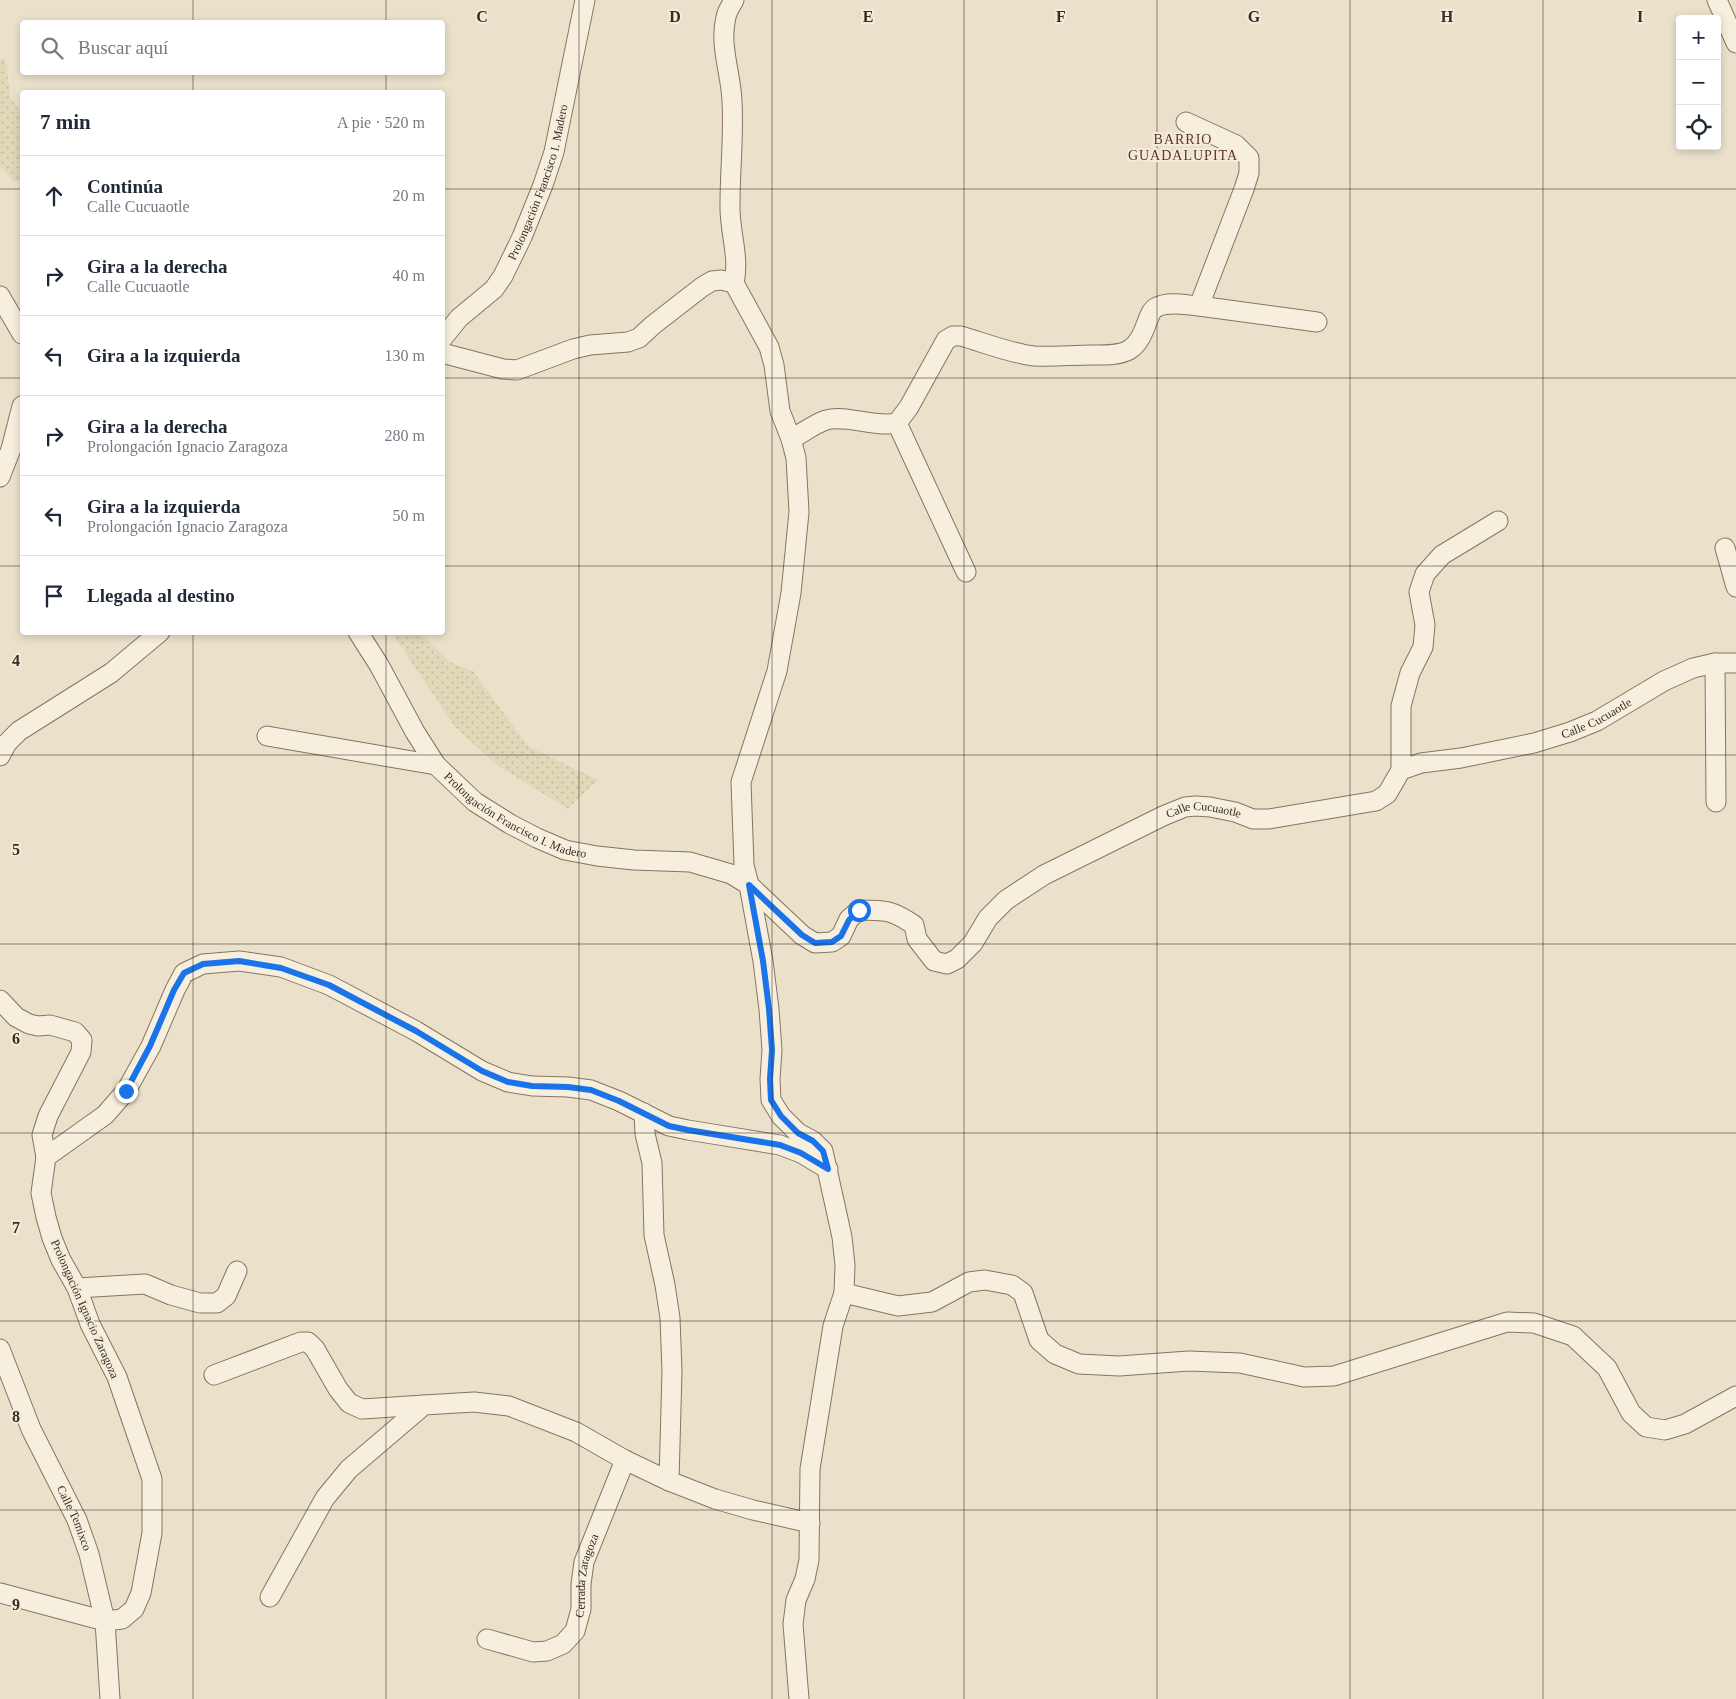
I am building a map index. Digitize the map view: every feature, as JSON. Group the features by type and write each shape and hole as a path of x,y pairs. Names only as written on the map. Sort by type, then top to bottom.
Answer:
{"street":[{"name":"Prolongación Francisco I. Madero","path":"445,335 459,318 494,289 503,276 522,237 554,152 585,0"},
{"path":"734,0 726,16 724,31 732,100 730,204 731,232 736,250 737,271 734,283 769,347 774,365 780,411 791,439 798,477 799,512 791,593 777,672 741,782 744,865 763,961 769,1009 772,1050 771,1100 781,1116 798,1133 813,1141 823,1151 842,1237 844,1265 844,1293 833,1326 810,1469 809,1560 805,1578 796,1600 793,1624 799,1699"},
{"path":"1717,0 1736,43"},
{"path":"1186,122 1236,146 1249,158 1249,173 1244,188 1199,306"},
{"path":"445,354 503,369 517,370 573,349 590,345 628,342 639,338 712,281 721,280 734,283"},
{"path":"0,296 20,331"},
{"path":"791,439 828,420 842,419 882,425 897,423 909,407 946,340 953,336 960,336 1017,353 1036,356 1110,354 1128,351 1136,344 1143,335 1151,312 1156,307 1180,304 1317,322"},
{"path":"0,477 20,413"},
{"path":"897,423 966,572"},
{"path":"1401,770 1401,706 1410,673 1423,647 1425,625 1419,592 1425,574 1442,555 1498,521"},
{"path":"1726,548 1736,587"},
{"path":"0,756 7,743 19,731 112,673 156,635"},
{"name":"Prolongación Francisco I. Madero","path":"360,635 380,665 415,732 436,765 475,802 510,824 565,850 634,860 690,862 731,874 749,885"},
{"path":"1715,663 1716,802"},
{"name":"Calle Cucuaotle","path":"749,885 802,935 815,943 832,942 841,936 849,920 859,910 881,910 897,913 914,925 917,939 934,962 947,964 957,959 973,943 988,918 1006,900 1044,875 1185,807 1196,806 1227,810 1253,819 1269,819 1376,802 1386,794 1401,770 1421,763 1461,758 1534,743 1570,732 1597,721 1664,681 1693,668 1715,663 1736,663"},
{"path":"267,736 436,765"},
{"path":"46,1156 105,1115 126,1091 150,1046 174,990 184,973 203,964 239,961 281,968 329,985 416,1031 482,1071 508,1082 532,1086 591,1090 619,1101 669,1126 780,1145 801,1153 828,1169"},
{"name":"Prolongación Ignacio Zaragoza","path":"0,1000 16,1017 29,1024 38,1026 50,1025 75,1032 82,1040 81,1052 48,1116 42,1135 46,1156 41,1193 46,1218 61,1260 117,1377 152,1479 152,1533 141,1593 134,1609 122,1619 105,1621"},
{"path":"644,1113 645,1134 652,1163 654,1235 666,1285 670,1318 672,1371 669,1480"},
{"path":"76,1288 145,1284 171,1295 200,1303 217,1303 226,1296 237,1271"},
{"path":"844,1293 898,1306 932,1302 969,1282 985,1280 1002,1283 1012,1285 1023,1293 1039,1340 1055,1354 1080,1364 1119,1366 1189,1362 1240,1363 1304,1377 1334,1376 1507,1322 1534,1323 1573,1336 1607,1368 1631,1413 1646,1427 1665,1430 1685,1424 1736,1396"},
{"path":"214,1375 301,1342 308,1342 349,1403 362,1409 474,1402 509,1406 576,1432 624,1460 715,1499 753,1510 810,1522"},
{"name":"Calle Temixco","path":"0,1349 31,1429 77,1520 89,1554 105,1621 110,1699"},
{"path":"270,1598 325,1498 349,1469 424,1405"},
{"name":"Cerrada Zaragoza","path":"487,1639 533,1652 547,1651 563,1644 576,1631 581,1609 581,1584 584,1562 624,1460"},
{"path":"0,1593 105,1621"}],"shaded area":[{"path":"0,59 6,59 10,97 20,110 20,180 13,181 0,166"},
{"path":"393,635 423,635 448,661 473,671 528,746 598,780 568,809 498,766 455,727"}],"district":[{"name":"BARRIO GUADALUPITA","path":"1183,148"}],"route":[{"path":"126,1091 150,1046 174,990 184,973 203,964 239,961 281,968 329,985 416,1031 482,1071 508,1082 532,1086 591,1090 619,1101 669,1126 780,1145 801,1153 828,1169 823,1151 813,1141 798,1133 781,1116 771,1100 772,1050 769,1009 763,961 749,885 802,935 815,943 832,942 841,936 849,920 859,910"}]}
